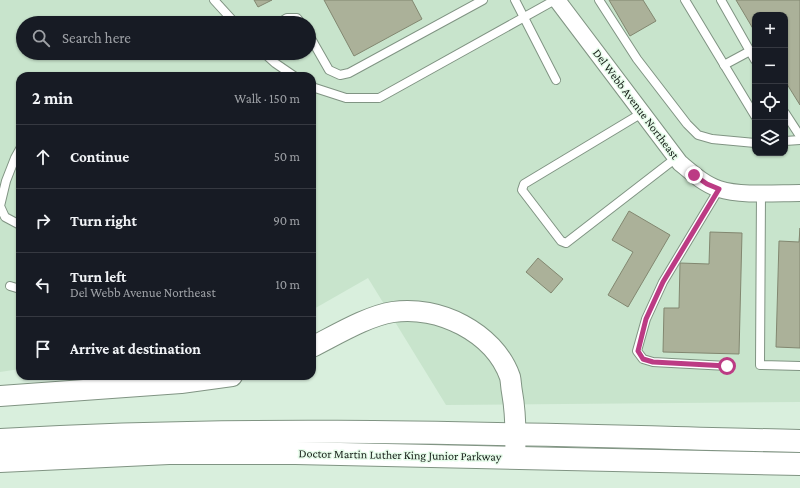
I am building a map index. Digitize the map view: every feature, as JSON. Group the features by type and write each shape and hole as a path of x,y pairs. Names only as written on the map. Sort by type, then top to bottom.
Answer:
{"highway":[{"name":"Doctor Martin Luther King Junior Parkway","path":"0,440 153,433 287,431 800,441"},
{"name":"Doctor Martin Luther King Junior Parkway","path":"0,461 169,453 296,453 800,464"}],"street":[{"name":"Del Webb Avenue Northeast","path":"556,0 676,158 694,175 707,184 719,189 734,192 800,193"},
{"path":"316,344 369,319 393,312 413,311 433,313 452,319 473,331 488,343 498,356 510,377 516,415 515,458"},
{"path":"0,396 170,380"}],"lane":[{"path":"214,0 229,16"},
{"path":"316,47 329,70 340,75 349,73 483,0"},
{"path":"515,0 556,80"},
{"path":"316,88 346,98 379,98 556,0"},
{"path":"600,0 637,59 687,124 698,134 712,139 752,143"},
{"path":"685,0 752,111"},
{"path":"721,0 752,55"},
{"path":"724,65 750,51"},
{"path":"272,60 288,72"},
{"path":"642,113 524,184 522,190 561,241 566,243 676,158"},
{"path":"788,118 800,136"},
{"path":"788,141 800,140"},
{"path":"16,156 6,181 0,206 5,217 16,223"},
{"path":"719,189 663,282 646,319 638,351 643,359 653,362 727,366"},
{"path":"761,192 760,365 800,366"},
{"path":"10,286 16,288"}],"shaded area":[{"path":"0,0 800,0 800,402 446,405 368,278 316,308 316,72 16,72 16,370 0,372"}],"building":[{"path":"254,0 272,0 258,7"},
{"path":"324,0 412,0 422,19 354,56"},
{"path":"609,0 643,0 656,21 630,36"},
{"path":"736,0 800,0 800,105 788,86 788,12 752,12 752,27"},
{"path":"629,211 670,235 628,307 608,295 633,252 612,240"},
{"path":"800,228 800,348 776,347 779,241 799,242"},
{"path":"710,232 742,233 739,354 663,352 664,308 679,308 680,263 709,264"},
{"path":"538,258 563,279 551,293 526,272"}],"route":[{"path":"694,175 707,184 719,189 663,282 646,319 638,351 643,359 653,362 727,366"}]}
